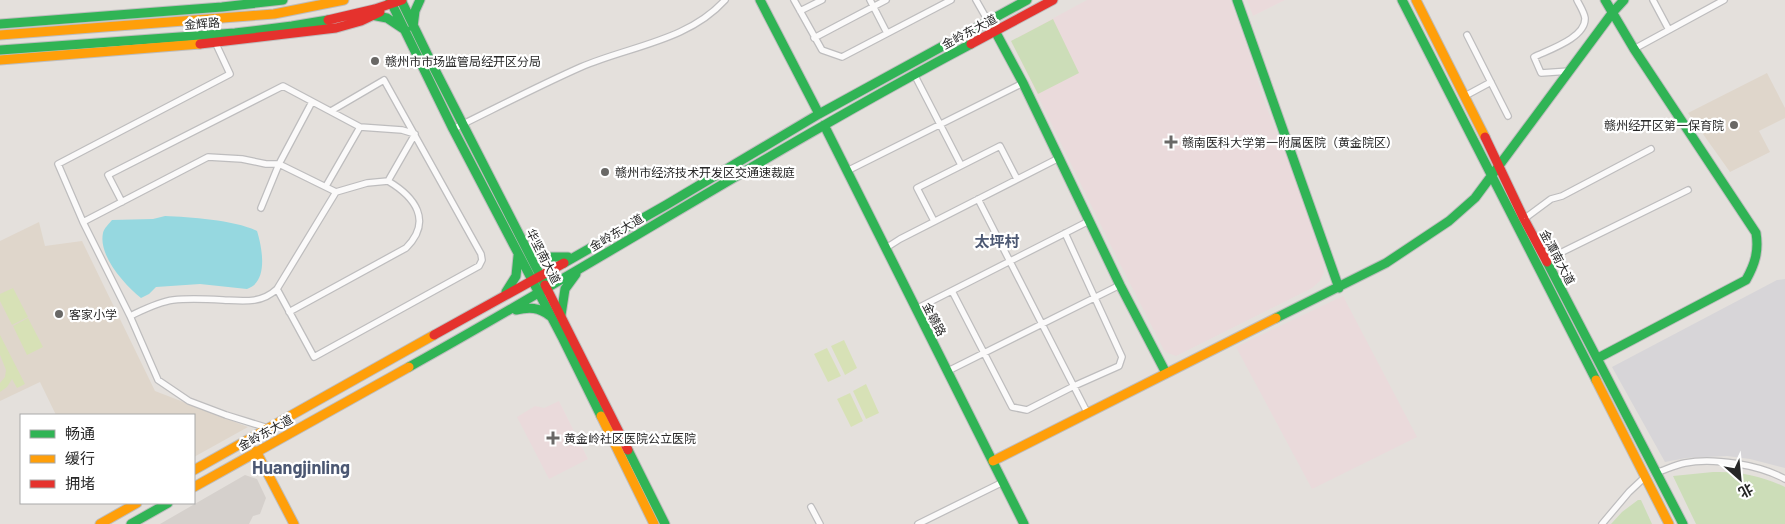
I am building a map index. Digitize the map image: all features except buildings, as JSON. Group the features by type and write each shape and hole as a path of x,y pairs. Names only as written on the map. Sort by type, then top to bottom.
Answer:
{"main road":[{"path":"0,24 231,6 283,0"},
{"name":"金辉路","path":"0,35 274,14 342,0"},
{"name":"华坚南大道","path":"401,0 409,28 454,128 522,251 665,524"},
{"name":"金辉路","path":"0,50 230,34 314,22 354,14 401,0"},
{"path":"354,14 377,15 409,28 420,0"},
{"path":"760,0 819,114"},
{"name":"金岭东大道","path":"195,469 666,205 819,114 1027,0"},
{"name":"金岭东大道","path":"195,486 508,312 824,125 914,74 1053,0"},
{"path":"1237,0 1339,288"},
{"name":"金潭南大道","path":"1402,0 1490,178 1536,263 1669,524"},
{"name":"金潭南大道","path":"1416,0 1524,219 1683,524"},
{"path":"1598,358 1746,280 1756,263 1758,246 1756,233 1634,48 1605,0"},
{"path":"993,461 1339,288 1386,263 1449,221 1475,198 1500,167 1613,12 1624,0"},
{"path":"0,60 216,44 336,27 370,19 391,2"},
{"name":"华坚南大道","path":"391,2 409,28 462,124 522,251"},
{"path":"995,31 1023,83 1120,285 1166,373"},
{"name":"金赣路","path":"824,125 1024,524"},
{"path":"666,205 671,214"},
{"path":"501,298 510,289 517,274 522,251 559,258 576,255"},
{"path":"508,312 522,308 538,307 557,317 565,289 582,267"},
{"name":"华坚南大道","path":"557,317 654,524"},
{"path":"256,451 294,524"},
{"path":"100,524 135,504"},
{"path":"131,524 166,504"}],"street":[{"path":"454,128 582,67 648,46 692,26 714,13 726,0"},
{"path":"794,0 822,50 842,57 951,0"},
{"path":"800,11 822,0"},
{"path":"870,0 887,33"},
{"path":"814,38 886,0"},
{"path":"976,0 988,21"},
{"path":"1570,71 1541,73 1534,57 1574,38 1584,22 1585,16 1577,0"},
{"path":"1653,0 1669,30"},
{"path":"1634,48 1724,0"},
{"path":"1467,35 1508,116"},
{"path":"216,44 230,74 58,164 83,222 130,316 158,380 189,401 268,428"},
{"path":"914,74 961,165"},
{"path":"277,289 314,358 479,266 482,260 481,254 384,80 331,111"},
{"path":"1465,96 1491,82"},
{"path":"847,171 1023,83"},
{"path":"122,202 108,175 283,86 360,127 402,130 415,134"},
{"path":"261,208 279,164 312,102"},
{"path":"326,186 360,127"},
{"path":"388,181 415,134"},
{"path":"934,221 918,188 961,165 1000,146 1017,179"},
{"path":"1524,219 1550,198 1562,196 1651,149"},
{"path":"83,222 208,157 279,164 336,192"},
{"path":"886,248 934,221 1059,158"},
{"path":"130,316 172,300 251,301 271,295 277,289 336,192 367,183 388,181 399,188 416,205 419,216 419,228 414,240 406,248 289,312"},
{"path":"1546,260 1688,190"},
{"path":"978,199 1088,414"},
{"path":"916,309 1089,221"},
{"path":"952,291 1012,407 1027,410 1119,366 1122,357 1065,233"},
{"path":"948,372 1120,285"},
{"path":"1655,473 1687,463 1724,462 1778,474 1785,479"},
{"path":"1602,524 1629,492 1645,477"},
{"path":"918,524 1003,482"},
{"path":"811,507 820,524"}],"shaded area":[{"name":"赣南医科大学第一附属医院（黄金院区）","path":"1087,0 1230,0 1266,106 1296,179 1324,262 1324,273 1320,281 1312,288 1176,356 1165,352 1011,41"},
{"path":"1247,0 1285,0 1253,16"},
{"name":"赣州经开区第一保育院","path":"1767,73 1785,108 1785,118 1759,131 1770,152 1730,172 1688,113"},
{"name":"客家小学","path":"39,222 45,246 82,241 155,391 248,427 195,456 195,414 56,414 40,382 0,401 0,241"},
{"path":"1785,279 1785,468 1750,459 1727,456 1686,458 1665,462 1612,367 1777,280"},
{"path":"1343,296 1417,437 1312,489 1236,347"},
{"name":"黄金岭社区医院公立医院","path":"559,401 588,459 549,479 517,417 535,406 544,408"},
{"path":"245,475 257,479 266,498 260,514 253,516 249,524 160,524"}],"green space":[{"path":"1053,19 1079,73 1038,94 1011,41"},
{"path":"13,288 28,317 12,325 0,301 0,294"},
{"path":"28,318 43,347 27,355 13,326"},
{"path":"0,335 25,384 17,388 12,379 7,387 0,392 0,383 5,377 6,370 0,355"},
{"path":"844,340 857,368 845,375 831,346"},
{"path":"827,348 841,376 828,382 814,354"},
{"path":"866,384 879,413 866,419 853,391"},
{"path":"850,393 863,421 851,427 837,399"},
{"path":"1732,472 1750,475 1785,487 1785,524 1696,524 1673,476"},
{"path":"1638,500 1641,500 1652,524 1611,524 1622,512"}],"water":[{"path":"165,216 225,222 257,231 262,255 259,279 247,289 200,284 156,287 149,294 141,298 114,269 105,251 103,233 112,220 153,219"}],"traffic: fast":[{"path":"0,24 222,7 283,0"},
{"path":"390,0 453,129 563,339 601,416"},
{"path":"401,0 545,285"},
{"path":"413,27 415,11 420,0"},
{"path":"760,0 819,114"},
{"path":"564,263 819,114 1027,0"},
{"path":"1237,0 1339,288"},
{"path":"1402,0 1596,380"},
{"path":"1598,358 1746,280 1757,252 1756,233 1634,49 1605,0"},
{"path":"1276,318 1386,263 1449,221 1475,198 1613,12 1624,0"},
{"path":"366,14 387,18 405,30"},
{"path":"0,50 235,33 328,20"},
{"path":"995,31 1023,83 1120,285 1166,373"},
{"path":"409,367 829,122 971,44"},
{"path":"824,125 1024,524"},
{"path":"527,249 547,257 568,257"},
{"path":"506,292 516,276 518,256"},
{"path":"1547,262 1683,524"},
{"path":"561,315 565,289 576,274"},
{"path":"516,310 534,308 550,316"},
{"path":"628,450 665,524"},
{"path":"131,524 166,504"}],"traffic: slow":[{"path":"0,35 274,14 344,0"},
{"path":"1416,0 1485,137"},
{"path":"0,60 200,44"},
{"path":"993,461 1276,318"},
{"path":"195,469 434,335"},
{"path":"195,486 409,367"},
{"path":"1596,380 1669,524"},
{"path":"601,416 654,524"},
{"path":"256,451 294,524"},
{"path":"100,524 135,504"}],"traffic: jam":[{"path":"328,20 375,9 402,0"},
{"path":"971,44 1053,0"},
{"path":"200,44 336,28 361,21 380,12"},
{"path":"1485,137 1547,262"},
{"path":"434,335 564,263"},
{"path":"545,285 628,450"}],"place":[{"name":"赣州市市场监管局经开区分局","path":"375,61"},
{"name":"赣州经开区第一保育院","path":"1734,125"},
{"name":"赣南医科大学第一附属医院（黄金院区）","path":"1171,142"},
{"name":"赣州市经济技术开发区交通速裁庭","path":"605,172"},
{"name":"客家小学","path":"59,314"},
{"name":"黄金岭社区医院公立医院","path":"553,438"}],"district":[{"name":"太坪村","path":"997,241"},
{"name":"Huangjinling","path":"301,467"}]}
